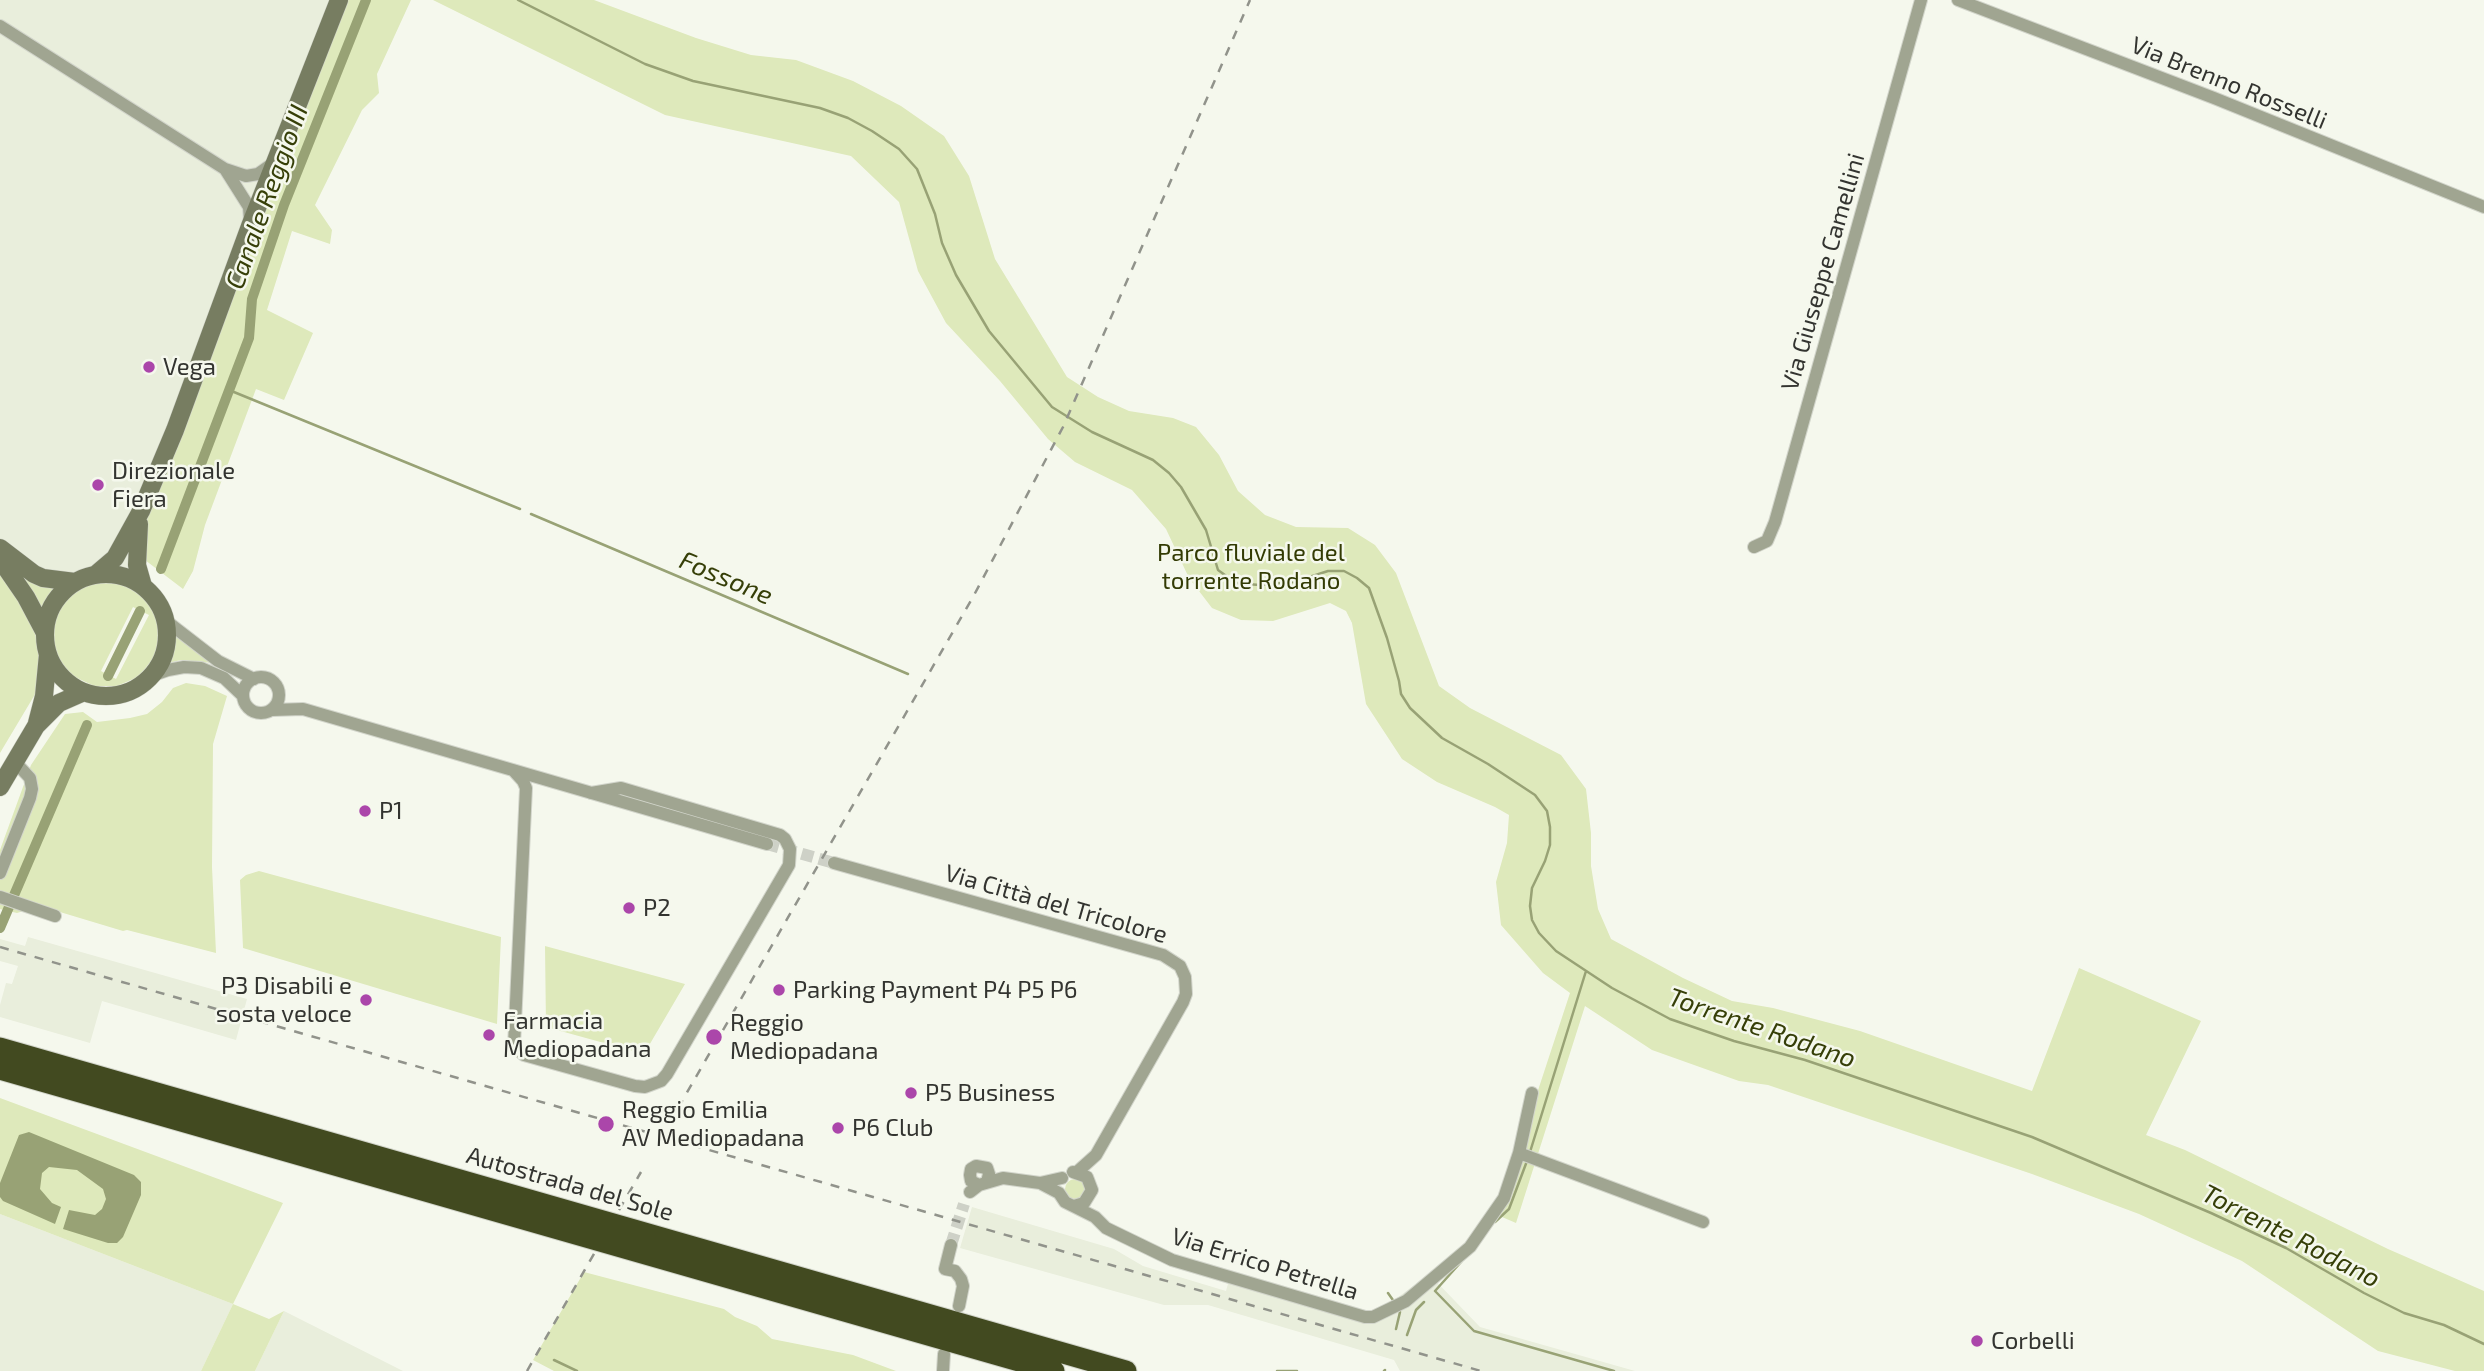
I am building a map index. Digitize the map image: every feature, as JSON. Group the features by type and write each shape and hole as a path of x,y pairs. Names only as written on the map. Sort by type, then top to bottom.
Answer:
{"highway":[{"name":"Autostrada del Sole","path":"0,1048 1126,1371"},
{"name":"Autostrada del Sole","path":"0,1069 1054,1371"}],"street":[{"path":"44,631 53,603 75,582 95,575 115,558 141,510 193,382 250,226 339,0"},
{"name":"Via Giuseppe Camellini","path":"1754,547 1767,541 1775,522 1921,0"},
{"name":"Via Brenno Rosselli","path":"1958,0 2227,103 2484,207"},
{"path":"0,26 225,169 246,176 256,185 262,196"},
{"path":"246,176 258,174 275,162"},
{"path":"225,169 248,207 250,226"},
{"path":"242,197 262,196"},
{"path":"141,510 137,565 143,586"},
{"path":"0,548 34,574 43,578 75,582"},
{"path":"0,559 26,597 44,631 48,654 44,696 36,726"},
{"path":"48,654 58,673 74,687 83,692 104,696 124,693 143,683 160,662 166,646 165,620 157,601 143,586 125,577 95,575"},
{"path":"165,620 218,661 254,679 270,679 303,709"},
{"path":"150,676 171,669 201,668 224,678 243,696 246,706 260,714 272,710 303,709 766,844"},
{"path":"243,696 246,686 254,679"},
{"path":"272,710 279,701 278,688"},
{"path":"0,788 36,726 59,703 83,692"},
{"path":"0,873 32,789 30,778 15,762"},
{"path":"513,771 523,780 526,788 514,1046 524,1055 645,1087 660,1081 667,1074 787,868 790,859 789,843 780,835 621,788 591,793"},
{"name":"Via Città del Tricolore","path":"834,863 1163,955 1180,966 1185,978 1186,994 1183,1002 1096,1155"},
{"path":"0,897 55,916"},
{"name":"Via Errico Petrella","path":"1074,1206 1095,1217 1106,1228 1178,1263 1365,1317 1373,1317 1406,1301 1470,1247 1504,1198 1519,1153 1532,1093"},
{"path":"1519,1153 1703,1222"},
{"path":"1077,1172 1096,1155"},
{"path":"1095,1217 1090,1181 1096,1155"},
{"path":"1040,1183 1077,1172 1090,1181"},
{"path":"964,1204 979,1182 1003,1178 1040,1183 1059,1193 1065,1202 1074,1206 1084,1203 1091,1195"},
{"path":"1059,1193 1062,1178"},
{"path":"951,1245 945,1269 954,1271 961,1279 963,1286 959,1306"},
{"path":"943,1371 944,1354"}],"shaded area":[{"path":"0,0 331,0 143,511 144,565 34,589 0,566"},
{"path":"28,937 247,999 236,1040 102,1001 90,1043 0,1017 6,983 12,984 18,966 0,961 0,939 25,946"},
{"path":"29,1132 134,1175 141,1182 141,1195 123,1237 117,1243 108,1243 63,1229 69,1210 95,1215 102,1209 106,1199 103,1189 77,1170 49,1167 42,1173 40,1189 52,1203 61,1207 55,1224 3,1201 0,1197 0,1183 19,1135"},
{"path":"972,1207 1114,1249 1143,1266 1226,1291 1231,1273 1363,1312 1381,1310 1429,1274 1480,1327 1635,1371 1400,1371 1394,1360 1208,1305 1164,1305 960,1248"},
{"path":"0,1214 233,1304 201,1371 0,1371"},
{"path":"284,1311 403,1371 255,1371"}],"green space":[{"path":"346,0 411,0 377,74 379,93 362,110 315,205 332,230 330,244 292,231 267,310 313,333 284,400 256,389 205,525 193,571 183,589 145,560 144,532 148,510"},
{"name":"Parco fluviale del torrente Rodano","path":"433,0 594,0 696,38 751,55 796,60 853,81 901,106 944,136 969,176 995,259 1067,377 1098,397 1129,411 1173,418 1196,427 1219,455 1238,491 1265,515 1296,527 1348,528 1375,545 1396,573 1439,686 1470,708 1561,755 1586,789 1591,833 1591,866 1598,909 1611,939 1732,1001 1773,1008 1860,1031 2032,1091 2079,968 2201,1021 2146,1135 2185,1150 2388,1249 2484,1291 2484,1371 2455,1371 2378,1351 2242,1261 2139,1214 2032,1174 1768,1085 1739,1081 1652,1050 1585,1006 1516,1223 1502,1217 1498,1212 1570,993 1543,973 1501,925 1496,882 1507,843 1509,815 1437,782 1402,759 1366,704 1352,623 1346,611 1330,603 1273,621 1241,620 1212,608 1189,578 1166,529 1132,490 1075,462 1048,439 1000,381 946,323 918,271 899,202 851,156 665,115"},
{"path":"0,566 58,585 44,604 40,615 35,607 36,641 43,670 37,691 0,753"},
{"path":"100,580 123,583 134,588 151,604 159,625 160,637 153,659 138,677 117,686 94,686 73,676 58,659 52,636 56,613 61,603 78,587","holes":["133,607 149,615 116,679 101,671"]},
{"path":"175,635 213,663 181,660 168,663"},
{"path":"186,683 205,686 227,696 213,744 212,867 216,953 123,931 40,906 17,913 0,909 0,850 31,765 65,714 83,712 97,722 147,714 162,702 173,688"},
{"path":"259,871 501,937 497,1024 243,948 240,880"},
{"path":"545,946 685,984 644,1054 546,1027"},
{"path":"0,1098 283,1203 233,1304 0,1214"},
{"path":"1075,1179 1082,1182 1085,1189 1082,1196 1075,1199 1068,1196 1065,1189 1068,1182"},
{"path":"584,1272 724,1309 757,1326 772,1339 853,1355 896,1371 554,1371 533,1360"},
{"path":"233,1304 269,1319 284,1311 255,1371 201,1371"}],"waterway":[{"name":"Canale Reggio III","path":"161,569 249,338 252,299 284,205 366,0"},
{"name":"Torrente Rodano","path":"518,0 645,64 693,81 820,108 848,118 899,149 917,169 956,275 989,331 1052,407 1092,432 1153,460 1169,473 1181,487 1206,530 1218,570 1236,583 1259,585 1294,582 1328,571 1344,571 1369,588 1387,638 1401,694 1410,708 1442,738 1535,795 1547,811 1550,845 1532,888 1530,906 1532,920 1539,933 1556,951 1612,988 1670,1019 1734,1041 1805,1060 2032,1137 2211,1213 2286,1248 2404,1313 2444,1325 2484,1344"},
{"name":"Fossone","path":"229,390 520,509"},
{"name":"Fossone","path":"531,514 908,674"},
{"name":"Canale Reggio III","path":"108,676 140,611"},
{"name":"Canale Reggio III","path":"0,928 87,725"},
{"path":"1530,1152 1586,971"},
{"path":"1495,1222 1509,1209 1527,1161"},
{"path":"1461,1262 1435,1291 1474,1331 1614,1371"},
{"path":"1388,1293 1395,1303"},
{"path":"1407,1335 1416,1310 1424,1302"},
{"path":"1396,1329 1400,1312 1398,1309"},
{"path":"554,1360 577,1371"},
{"path":"1277,1371 1297,1371"}],"tunnel":[{"path":"767,844 834,863"},
{"path":"951,1245 964,1204"}],"railway":[{"path":"678,1108 973,597 1063,427 1250,0"},
{"path":"0,947 1481,1371"},
{"path":"619,1210 641,1172"},
{"path":"527,1371 595,1252"}],"place":[{"name":"Vega","path":"149,367"},
{"name":"Direzionale Fiera","path":"98,485"},
{"name":"P1","path":"365,811"},
{"name":"P2","path":"629,908"},
{"name":"Parking Payment P4 P5 P6","path":"779,990"},
{"name":"P3 Disabili e sosta veloce","path":"366,1000"},
{"name":"Farmacia Mediopadana","path":"489,1035"},
{"name":"Reggio Mediopadana","path":"714,1037"},
{"name":"P5 Business","path":"911,1093"},
{"name":"Reggio Emilia AV Mediopadana","path":"606,1124"},
{"name":"P6 Club","path":"838,1128"},
{"name":"Corbelli","path":"1977,1341"}]}
